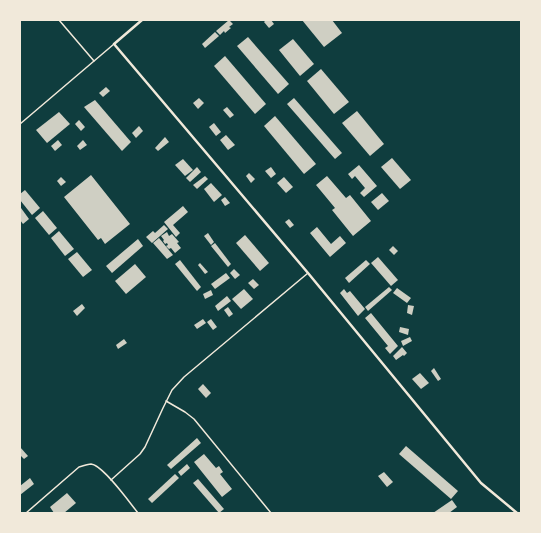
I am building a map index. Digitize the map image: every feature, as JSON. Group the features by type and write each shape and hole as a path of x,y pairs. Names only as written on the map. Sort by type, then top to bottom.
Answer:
{"street":[{"path":"142,20 114,44 308,273 481,483 517,513"}],"lane":[{"path":"59,20 94,61"},
{"path":"20,124 114,44"},
{"path":"111,480 146,447 166,401 172,390 184,377 308,273"},
{"path":"166,401 194,419 271,513"},
{"path":"26,513 79,467 90,464 97,465 138,513"}],"building":[{"path":"229,20 233,24 229,27 231,28 225,33 224,31 220,35 216,31"},
{"path":"266,20 271,20 274,24 269,28 264,22"},
{"path":"302,20 332,20 342,33 324,47"},
{"path":"215,32 219,36 205,48 202,44"},
{"path":"248,37 289,84 278,94 237,46"},
{"path":"293,39 314,64 300,76 279,50"},
{"path":"225,56 266,104 255,114 214,66"},
{"path":"321,69 349,102 334,114 307,81"},
{"path":"106,87 110,91 103,97 99,93"},
{"path":"199,98 204,103 198,109 193,103"},
{"path":"294,98 342,153 335,159 287,104"},
{"path":"95,100 131,142 122,151 84,107"},
{"path":"227,107 234,115 230,118 223,110"},
{"path":"357,111 384,144 370,156 342,123"},
{"path":"59,112 70,124 47,143 36,130"},
{"path":"275,116 316,164 304,174 264,126"},
{"path":"79,120 85,127 81,131 75,124"},
{"path":"214,123 221,132 216,136 209,127"},
{"path":"139,126 143,131 136,138 132,133"},
{"path":"226,135 235,145 228,150 220,140"},
{"path":"165,137 169,142 158,151 155,148"},
{"path":"58,140 62,145 55,151 51,146"},
{"path":"83,140 87,145 80,150 77,146"},
{"path":"392,158 411,180 400,189 381,167"},
{"path":"183,159 193,170 185,176 175,165"},
{"path":"359,165 377,186 364,197 360,193 365,188 355,176 352,179 348,174"},
{"path":"197,167 201,172 190,182 186,178"},
{"path":"271,167 276,174 271,178 265,171"},
{"path":"249,173 255,179 251,183 246,176"},
{"path":"91,175 130,224 105,244 101,238 98,240 64,197"},
{"path":"205,176 208,179 197,189 193,185"},
{"path":"327,176 346,198 350,195 371,221 353,236 332,210 335,208 316,185"},
{"path":"61,177 66,182 61,186 57,181"},
{"path":"284,177 293,187 286,193 277,183"},
{"path":"211,183 222,195 214,202 204,189"},
{"path":"25,190 40,208 32,215 20,200 20,194"},
{"path":"382,193 389,201 378,210 371,202"},
{"path":"225,197 230,203 225,206 221,200"},
{"path":"183,206 188,212 173,225 180,233 176,237 164,222"},
{"path":"21,208 29,219 23,224 20,220"},
{"path":"43,211 57,228 49,235 35,218"},
{"path":"289,219 294,225 290,228 285,222"},
{"path":"164,225 168,229 152,243 146,237 153,231 155,233"},
{"path":"317,227 331,244 340,236 346,243 330,257 310,233"},
{"path":"59,231 74,249 65,256 51,238"},
{"path":"167,232 169,236 172,234 179,242 177,243 181,248 175,253 171,248 169,249 166,246 168,245 167,243 165,244 161,236"},
{"path":"208,233 214,242 211,245 204,236"},
{"path":"245,235 269,263 260,271 236,243"},
{"path":"159,238 173,255 167,259 153,243"},
{"path":"138,239 143,246 112,273 106,266"},
{"path":"215,243 231,264 228,267 211,246"},
{"path":"393,246 398,251 394,255 389,250"},
{"path":"77,252 92,270 83,277 68,259"},
{"path":"378,257 398,280 391,286 371,263"},
{"path":"180,260 201,287 197,291 175,264"},
{"path":"366,260 370,264 349,283 345,278"},
{"path":"200,263 208,272 205,274 198,265"},
{"path":"135,264 146,277 126,294 115,281"},
{"path":"234,269 240,275 235,279 230,273"},
{"path":"226,273 230,278 215,289 211,284"},
{"path":"253,279 259,285 254,289 248,283"},
{"path":"389,287 392,290 368,311 365,307"},
{"path":"397,288 411,298 407,303 393,293"},
{"path":"244,289 253,299 241,309 232,299"},
{"path":"344,289 347,293 350,291 365,309 358,316 340,293"},
{"path":"211,290 213,295 205,299 203,294"},
{"path":"227,296 231,301 218,311 215,306"},
{"path":"82,304 85,308 77,316 73,311"},
{"path":"408,305 414,306 412,315 407,313"},
{"path":"228,307 233,314 229,317 224,310"},
{"path":"371,313 398,346 390,354 385,348 388,346 365,318"},
{"path":"203,319 206,323 197,329 194,325"},
{"path":"211,319 217,327 213,330 207,322"},
{"path":"400,327 409,329 408,335 399,332"},
{"path":"410,337 412,341 403,346 401,341"},
{"path":"124,339 127,343 118,349 116,345"},
{"path":"402,347 407,353 396,360 393,356"},
{"path":"434,368 441,379 438,381 431,371"},
{"path":"420,373 429,383 421,389 412,379"},
{"path":"203,384 211,393 206,398 198,389"},
{"path":"197,438 201,443 171,469 167,465"},
{"path":"406,446 458,491 451,499 399,454"},
{"path":"20,447 28,456 24,459 20,455"},
{"path":"204,454 216,468 219,466 223,472 220,474 232,489 222,497 194,462"},
{"path":"187,464 190,468 181,476 178,472"},
{"path":"384,472 393,482 387,487 378,476"},
{"path":"175,474 179,478 152,503 148,499"},
{"path":"30,478 34,484 20,495 20,486"},
{"path":"198,479 224,509 219,513 193,483"},
{"path":"67,493 76,503 64,513 54,513 50,507"},
{"path":"452,500 457,507 449,513 433,513"}]}
